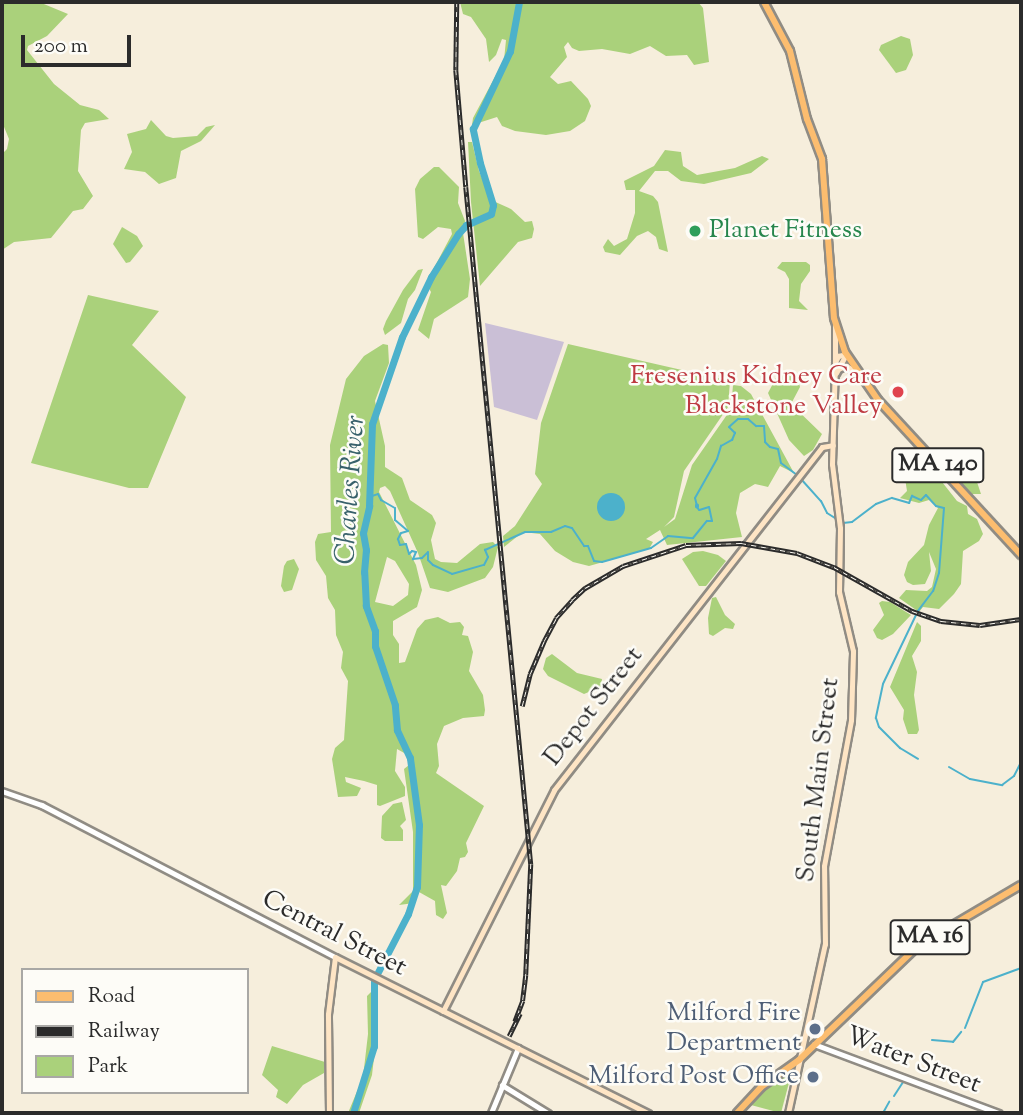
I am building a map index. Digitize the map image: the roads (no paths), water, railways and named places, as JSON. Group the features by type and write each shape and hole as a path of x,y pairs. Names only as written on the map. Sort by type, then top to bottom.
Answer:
{"main road":[{"name":"MA 140","path":"764,2 790,51 807,119 822,159 835,323 846,354 856,372 890,413 1021,555"},
{"path":"835,323 836,366"},
{"path":"836,366 838,356 846,354"},
{"path":"836,366 846,366 856,372"},
{"name":"South Main Street","path":"788,1113 824,944 824,864 850,720 853,654 839,589 839,522 833,448 836,366"},
{"name":"Depot Street","path":"443,1011 554,790 834,435"},
{"path":"823,446 833,448"},
{"path":"817,454 833,448"},
{"name":"MA 16","path":"737,1113 761,1087 799,1060 919,945 1021,885"},
{"path":"329,1113 327,1014 335,957"},
{"name":"Central Street","path":"335,957 648,1113"}],"street":[{"name":"Central Street","path":"2,791 42,805 335,957"},
{"name":"Water Street","path":"814,1044 999,1113"},
{"path":"491,1113 519,1048"},
{"path":"502,1085 548,1113"}],"water":[{"path":"611,493 621,497 625,507 621,517 611,521 601,517 597,507 601,497"}],"waterway":[{"name":"Charles River","path":"378,972 408,914 417,887 419,825 410,758 397,730 395,705 375,646 375,631 366,606 366,550 363,533 369,506 372,424 402,337 431,277 466,225 491,214 493,205 473,129 510,51 519,2"},
{"path":"697,506 695,498 717,459 721,446 732,440 735,433 729,427 738,419 748,419 756,426 764,426 765,442 778,449 781,463 797,475"},
{"path":"801,479 821,501 827,513 843,523 852,522 876,504 892,498 909,503 912,496 921,500 926,495 936,506 944,508 939,573 933,591 918,611"},
{"path":"369,492 372,496 378,494 381,500 395,508 395,520 408,531 401,533 398,539 400,545 406,544 409,554 416,552 413,559 422,558 428,552 428,560 433,565 452,574 484,565 488,557 485,550 525,532 551,532 565,526 572,528 584,546 588,546 594,561 602,562 651,548 668,536 693,538 707,521 712,521 709,507 699,510 697,507"},
{"path":"916,615 883,684 876,718 879,727 900,748 918,759"},
{"path":"949,767 970,779 1002,785 1014,776 1021,762"},
{"path":"965,1028 983,982 1021,968"},
{"name":"Charles River","path":"353,1113 374,1046 374,981"},
{"path":"932,1040 953,1042 961,1032"},
{"path":"894,1096 903,1082"},
{"path":"883,1113 889,1102"}],"railway":[{"path":"457,2 456,70 466,187 531,864 526,975 523,1001 515,1022"},
{"path":"522,706 530,674 544,641 556,618 572,600 585,588 623,566 686,545 741,543 797,553 834,567 912,611 941,621 980,625 1021,619"},
{"path":"509,1036 520,1013"}],"place":[{"name":"Planet Fitness","path":"695,231"},
{"name":"Fresenius Kidney Care Blackstone Valley","path":"898,392"},
{"name":"Milford Fire Department","path":"815,1029"},
{"name":"Milford Post Office","path":"813,1077"}]}
